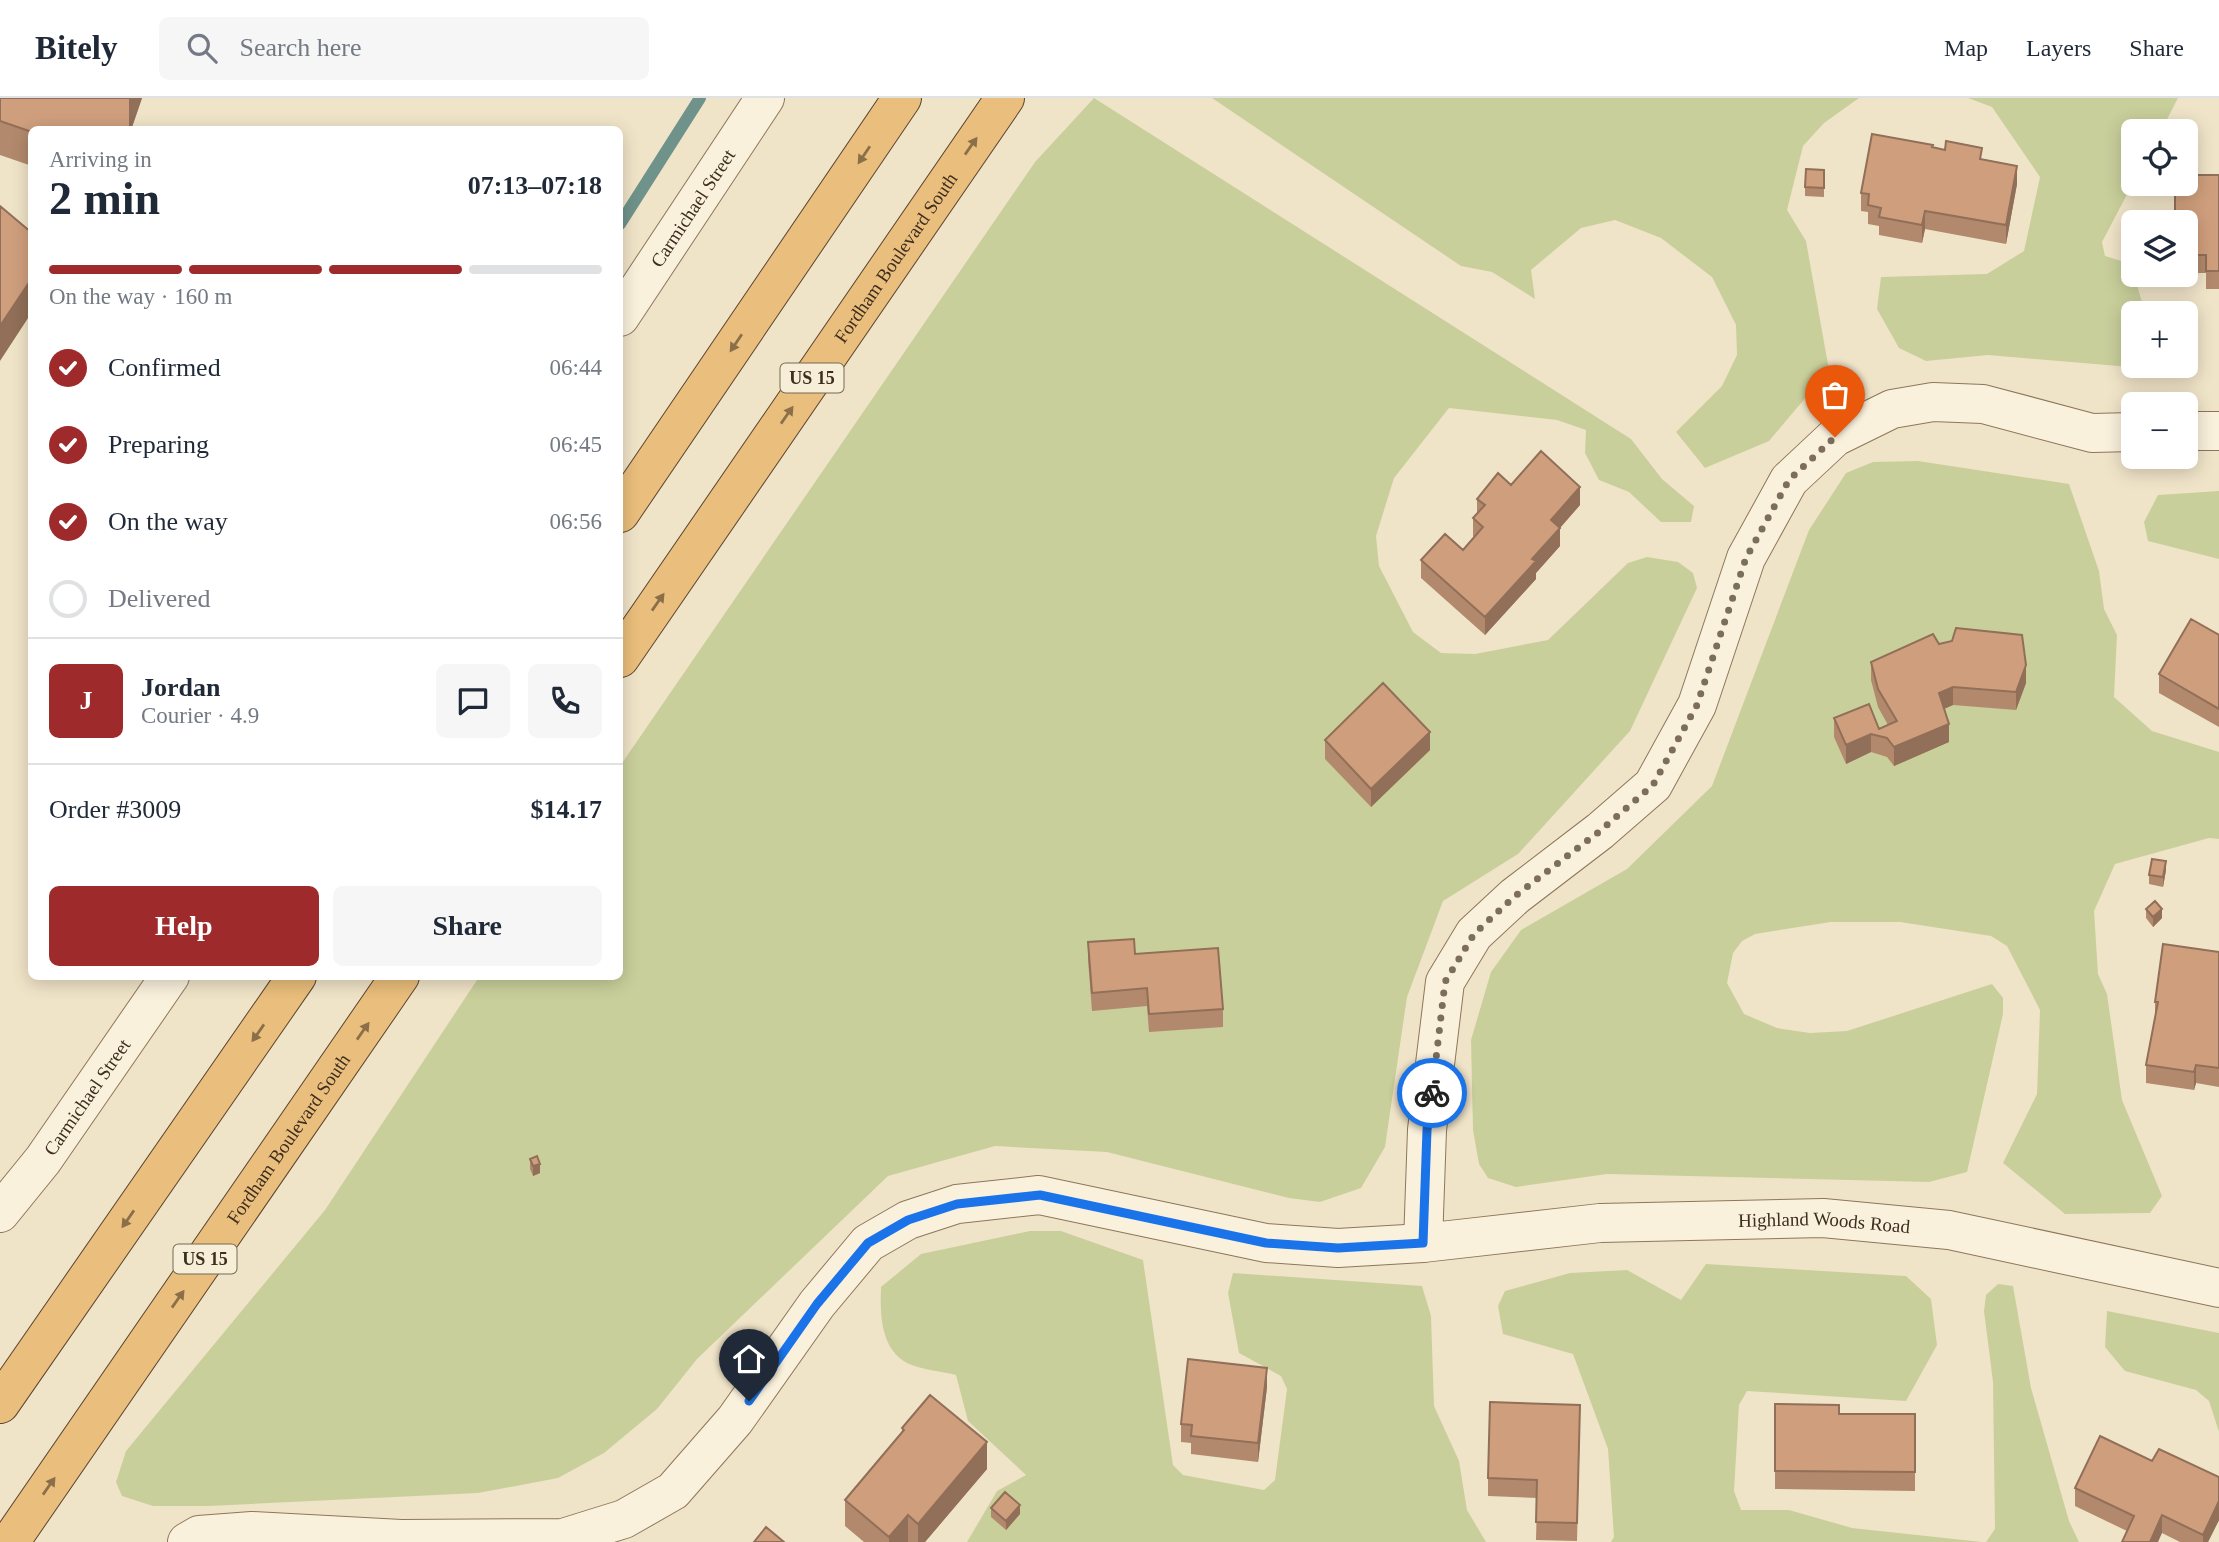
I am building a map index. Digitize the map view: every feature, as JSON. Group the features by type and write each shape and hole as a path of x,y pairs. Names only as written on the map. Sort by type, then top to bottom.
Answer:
{"highway":[{"path":"623,509 902,98"},
{"name":"Fordham Boulevard South","path":"623,654 1005,98"},
{"path":"0,1404 294,980"},
{"name":"Fordham Boulevard South","path":"10,1542 397,980"}],"street":[{"name":"Carmichael Street","path":"623,312 765,98"},
{"path":"1423,1243 1427,1130 1445,982 1474,934 1506,903 1600,831 1653,785 1697,705 1746,558 1789,480 1835,437 1892,409 1933,402 1983,404 2092,433 2121,432"},
{"path":"2198,431 2219,431"},
{"name":"Carmichael Street","path":"0,1213 43,1160 167,980"},
{"name":"Highland Woods Road","path":"187,1542 198,1535 252,1531 401,1539 563,1538 624,1519 673,1491 735,1420 817,1304 868,1243 908,1220 957,1204 1040,1195 1266,1243 1338,1248 1423,1243 1600,1223 1823,1218 1949,1230 2219,1288"}],"green space":[{"path":"1094,98 1631,439 1662,479 1694,506 1691,522 1661,522 1629,492 1599,480 1585,453 1586,430 1557,420 1449,408 1394,478 1376,536 1379,566 1413,632 1441,653 1475,654 1548,640 1628,563 1647,557 1678,562 1693,573 1697,588 1630,731 1518,854 1443,901 1407,997 1385,1147 1361,1188 1320,1202 1289,1198 1107,1152 995,1146 888,1176 697,1359 657,1409 604,1453 558,1478 478,1493 209,1506 153,1506 122,1496 116,1482 126,1451 325,1210 477,980 623,980 623,762 1035,162"},
{"path":"1212,98 1859,98 1824,123 1803,146 1787,210 1806,241 1829,370 1769,441 1705,468 1676,432 1722,386 1737,355 1736,325 1712,277 1661,238 1615,220 1581,228 1531,270 1535,299 1492,272 1461,266"},
{"path":"1968,98 2178,98 2167,119 2121,119 2121,196 2126,196 2102,242 2105,256 2121,261 2121,287 2138,287 2142,301 2121,301 2121,366 1988,355 1926,361 1899,348 1877,309 1881,277 1987,274 2024,251 2040,177 1992,107"},
{"path":"1918,461 2069,484 2099,571 2104,609 2117,635 2114,697 2152,731 2219,752 2219,839 2209,838 2115,864 2094,911 2098,974 2107,994 2122,1100 2162,1196 2150,1213 2065,1214 2003,1163 2037,1094 2040,1010 2007,946 1991,936 1900,922 1831,922 1755,934 1742,941 1733,953 1727,983 1744,1014 1777,1028 1810,1033 1847,1031 1992,984 2003,998 2003,1014 1967,1172 1929,1182 1607,1174 1516,1187 1488,1178 1479,1164 1473,1130 1471,1040 1491,972 1521,930 1627,869 1712,786 1809,530 1846,473 1873,462"},
{"path":"2219,491 2219,559 2148,541 2144,522 2158,495"},
{"path":"1030,1231 1061,1231 1143,1260 1173,1465 1183,1475 1264,1490 1275,1480 1287,1389 1281,1376 1239,1353 1228,1293 1233,1273 1422,1286 1431,1316 1434,1406 1459,1461 1467,1510 1486,1542 967,1542 997,1491 1026,1475 968,1421 956,1375 907,1363 891,1348 882,1319 881,1287 921,1254"},
{"path":"1706,1264 1906,1276 1931,1299 1937,1345 1906,1401 1747,1391 1739,1405 1734,1491 1741,1510 1789,1510 1852,1528 1982,1542 1611,1542 1614,1537 1608,1449 1573,1354 1503,1334 1498,1306 1505,1291 1570,1273 1627,1270 1681,1300"},
{"path":"1998,1284 2013,1286 2031,1388 2069,1521 2079,1542 1986,1542 1995,1529 1993,1382 1984,1311 1986,1295"},
{"path":"2107,1311 2219,1333 2219,1432 2209,1401 2196,1390 2125,1371 2105,1347"}],"building":[{"path":"0,98 130,98 130,126 28,126 28,131 0,121"},
{"path":"1872,134 1933,145 1932,147 1945,150 1946,141 1982,148 1980,159 2017,166 2006,225 1925,211 1922,225 1879,217 1881,208 1868,205 1869,194 1861,193"},
{"path":"1806,169 1824,170 1824,188 1805,187"},
{"path":"2198,175 2219,175 2219,271 2206,271 2206,255 2198,255 2198,210 2175,210 2175,196 2198,196"},
{"path":"0,206 28,230 28,284 0,326"},
{"path":"1541,451 1580,487 1551,520 1560,528 1532,559 1536,561 1485,617 1421,560 1445,534 1463,550 1483,527 1473,518 1485,505 1477,499 1498,473 1511,485"},
{"path":"2191,619 2219,635 2219,709 2159,674"},
{"path":"1956,628 2022,635 2026,665 2016,692 1953,687 1939,693 1949,724 1894,747 1887,738 1871,734 1846,745 1834,718 1869,704 1879,729 1897,721 1878,689 1871,662 1933,634 1939,644 1952,641"},
{"path":"1383,683 1430,732 1371,789 1325,740"},
{"path":"2152,859 2166,861 2163,877 2149,875"},
{"path":"2155,901 2162,909 2153,917 2146,909"},
{"path":"1134,939 1135,954 1218,948 1223,1009 1149,1014 1147,988 1092,993 1088,942"},
{"path":"2163,944 2219,952 2219,1068 2196,1065 2194,1072 2146,1065 2158,1002 2155,1002"},
{"path":"537,1156 540,1164 533,1166 530,1159"},
{"path":"1188,1359 1267,1368 1258,1443 1191,1436 1192,1425 1181,1424"},
{"path":"930,1395 987,1442 918,1524 908,1515 889,1537 845,1500"},
{"path":"1490,1402 1580,1405 1577,1523 1536,1522 1537,1480 1488,1478"},
{"path":"1775,1404 1839,1405 1839,1414 1915,1414 1915,1472 1775,1471"},
{"path":"2100,1436 2152,1461 2159,1449 2219,1477 2219,1501 2203,1535 2162,1515 2150,1542 2122,1542 2134,1516 2075,1488"},
{"path":"1005,1492 1020,1505 1006,1521 991,1508"},
{"path":"766,1527 784,1542 754,1542"}],"waterway":[{"path":"623,219 700,98"}],"way so far":[{"path":"1432,1093 1445,982 1474,934 1515,896 1600,831 1653,785 1697,705 1746,558 1789,480 1835,437"}],"route":[{"path":"749,1401 817,1304 868,1243 908,1220 957,1204 1040,1195 1266,1243 1338,1248 1423,1243 1427,1130 1432,1093"}]}
